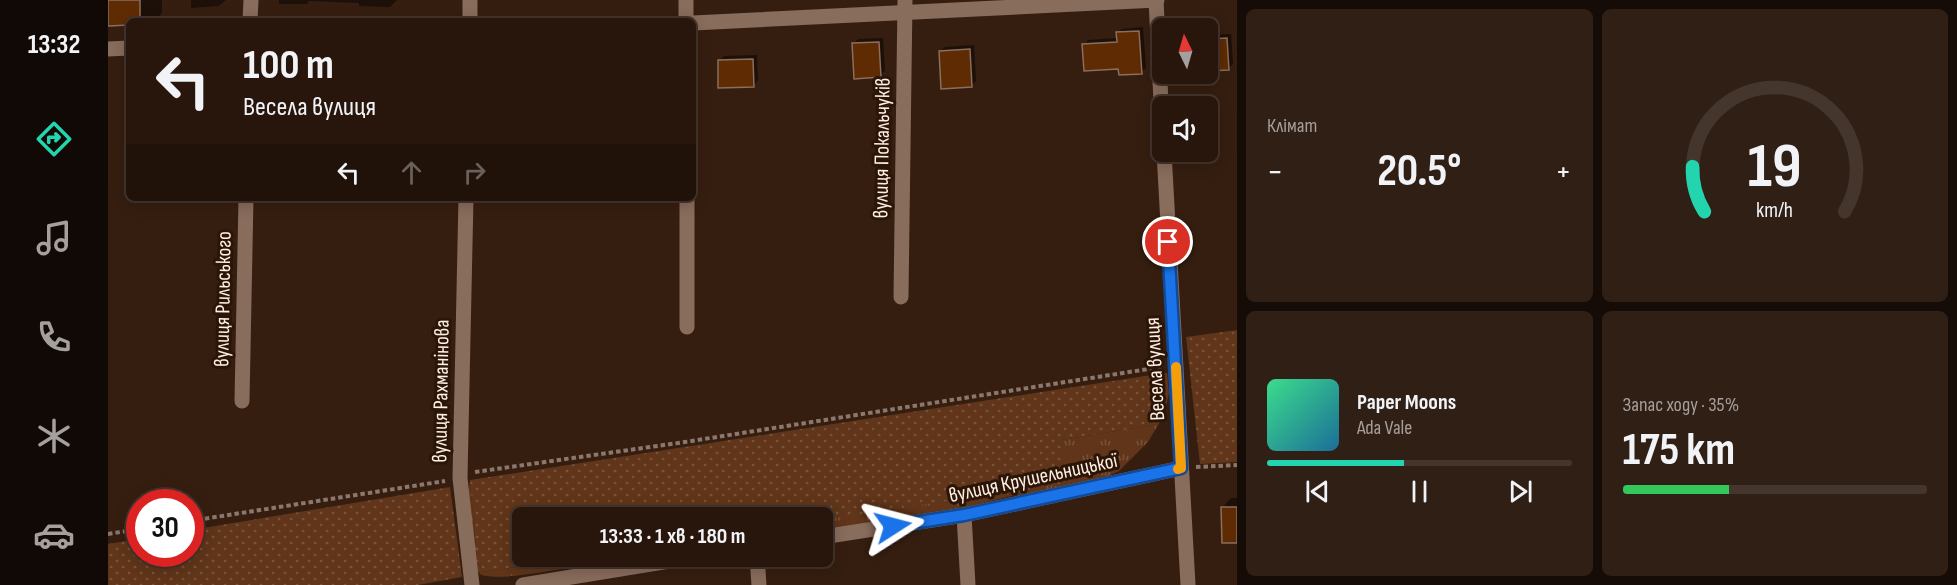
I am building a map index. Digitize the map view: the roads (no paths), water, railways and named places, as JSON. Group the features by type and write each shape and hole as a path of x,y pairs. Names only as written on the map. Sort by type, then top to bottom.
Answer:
{"street":[{"path":"250,0 250,18"},
{"path":"470,0 470,18"},
{"path":"686,0 686,18"},
{"path":"696,23 905,6 1157,0 1161,96"},
{"name":"вулиця Покальчуків","path":"901,297 905,6"},
{"path":"108,49 126,48"},
{"name":"Весела вулиця","path":"1165,162 1188,585"},
{"name":"вулиця Рильського","path":"242,401 246,201"},
{"name":"вулиця Рахманінова","path":"466,201 460,478 472,585"},
{"path":"687,201 687,327"},
{"name":"вулиця Крушельницької","path":"833,535 964,515 1181,468"},
{"path":"964,515 968,585"},
{"path":"523,585 637,567"},
{"path":"758,567 759,585"}]}
